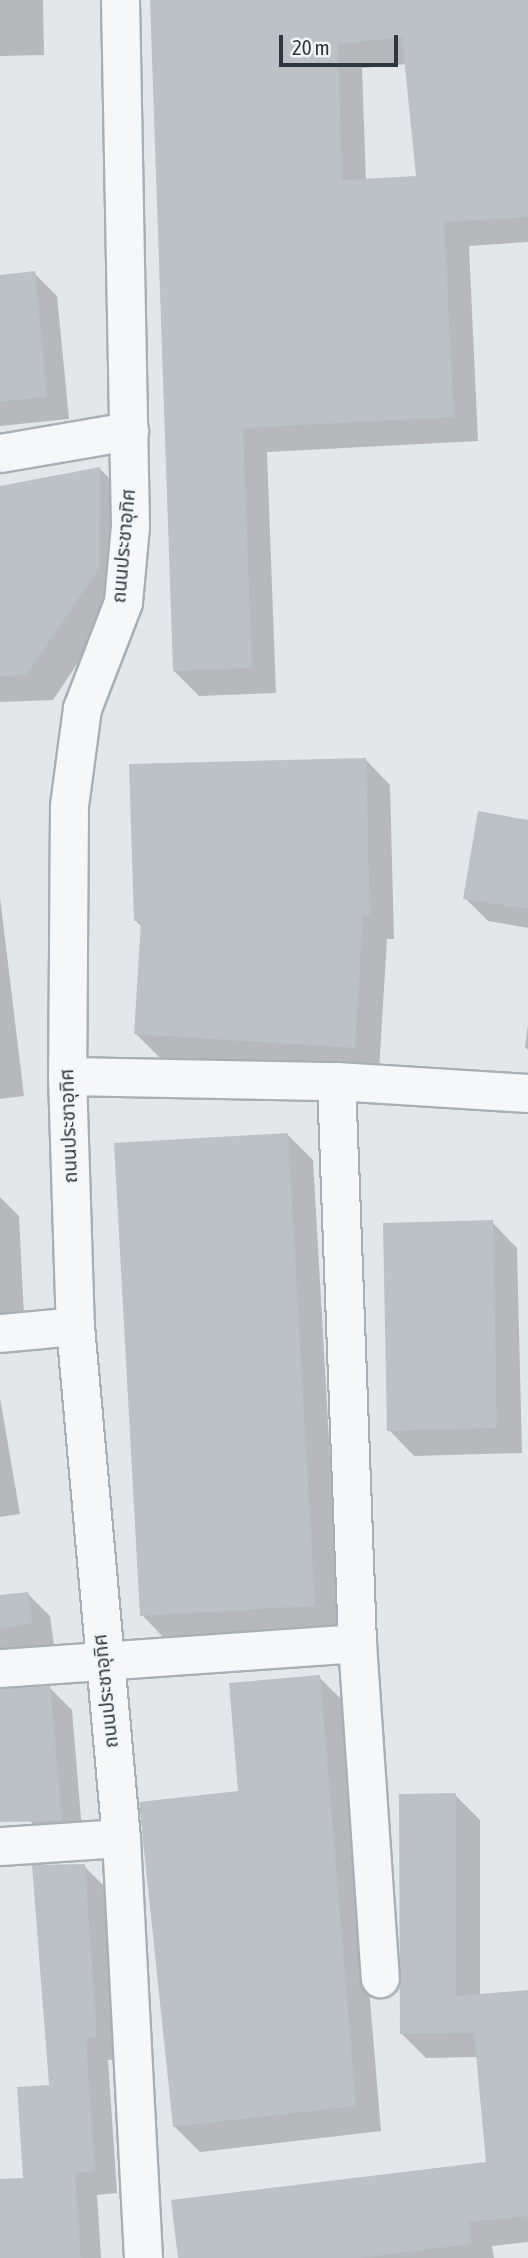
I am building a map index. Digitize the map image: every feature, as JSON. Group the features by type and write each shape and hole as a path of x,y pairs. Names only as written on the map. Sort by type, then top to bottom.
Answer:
{"street":[{"name":"ถนนประชาอุทิศ","path":"120,0 129,431 123,603 82,708 69,806 67,1076 75,1326 102,1660 121,1838 143,2258"},
{"path":"0,453 129,431"},
{"path":"67,1076 336,1081 528,1093"},
{"path":"336,1081 358,1643 380,1978"},
{"path":"0,1333 75,1326"},
{"path":"0,1668 358,1643"},
{"path":"0,1846 121,1838"}],"building":[{"path":"150,0 528,0 528,217 444,222 454,417 243,428 252,668 173,671","holes":["402,37 416,176 342,180 338,44"]},
{"path":"35,271 47,397 0,402 0,275"},
{"path":"100,467 99,568 27,675 0,676 0,486"},
{"path":"366,758 370,915 363,915 355,1048 134,1034 141,921 134,921 129,764"},
{"path":"478,811 528,820 528,909 463,899"},
{"path":"288,1133 315,1606 140,1616 114,1143"},
{"path":"493,1220 497,1428 387,1431 383,1223"},
{"path":"28,1592 32,1623 0,1628 0,1595"},
{"path":"320,1675 356,2106 173,2127 139,1802 238,1791 229,1683"},
{"path":"50,1686 62,1821 0,1822 0,1689"},
{"path":"456,1793 456,1996 528,1990 528,2216 469,2222 471,2244 359,2258 178,2258 171,2200 486,2162 474,2033 400,2034 399,1794"},
{"path":"85,1864 97,2037 86,2038 95,2171 75,2173 81,2258 0,2258 0,2179 23,2178 17,2087 49,2085 32,1865"}]}
